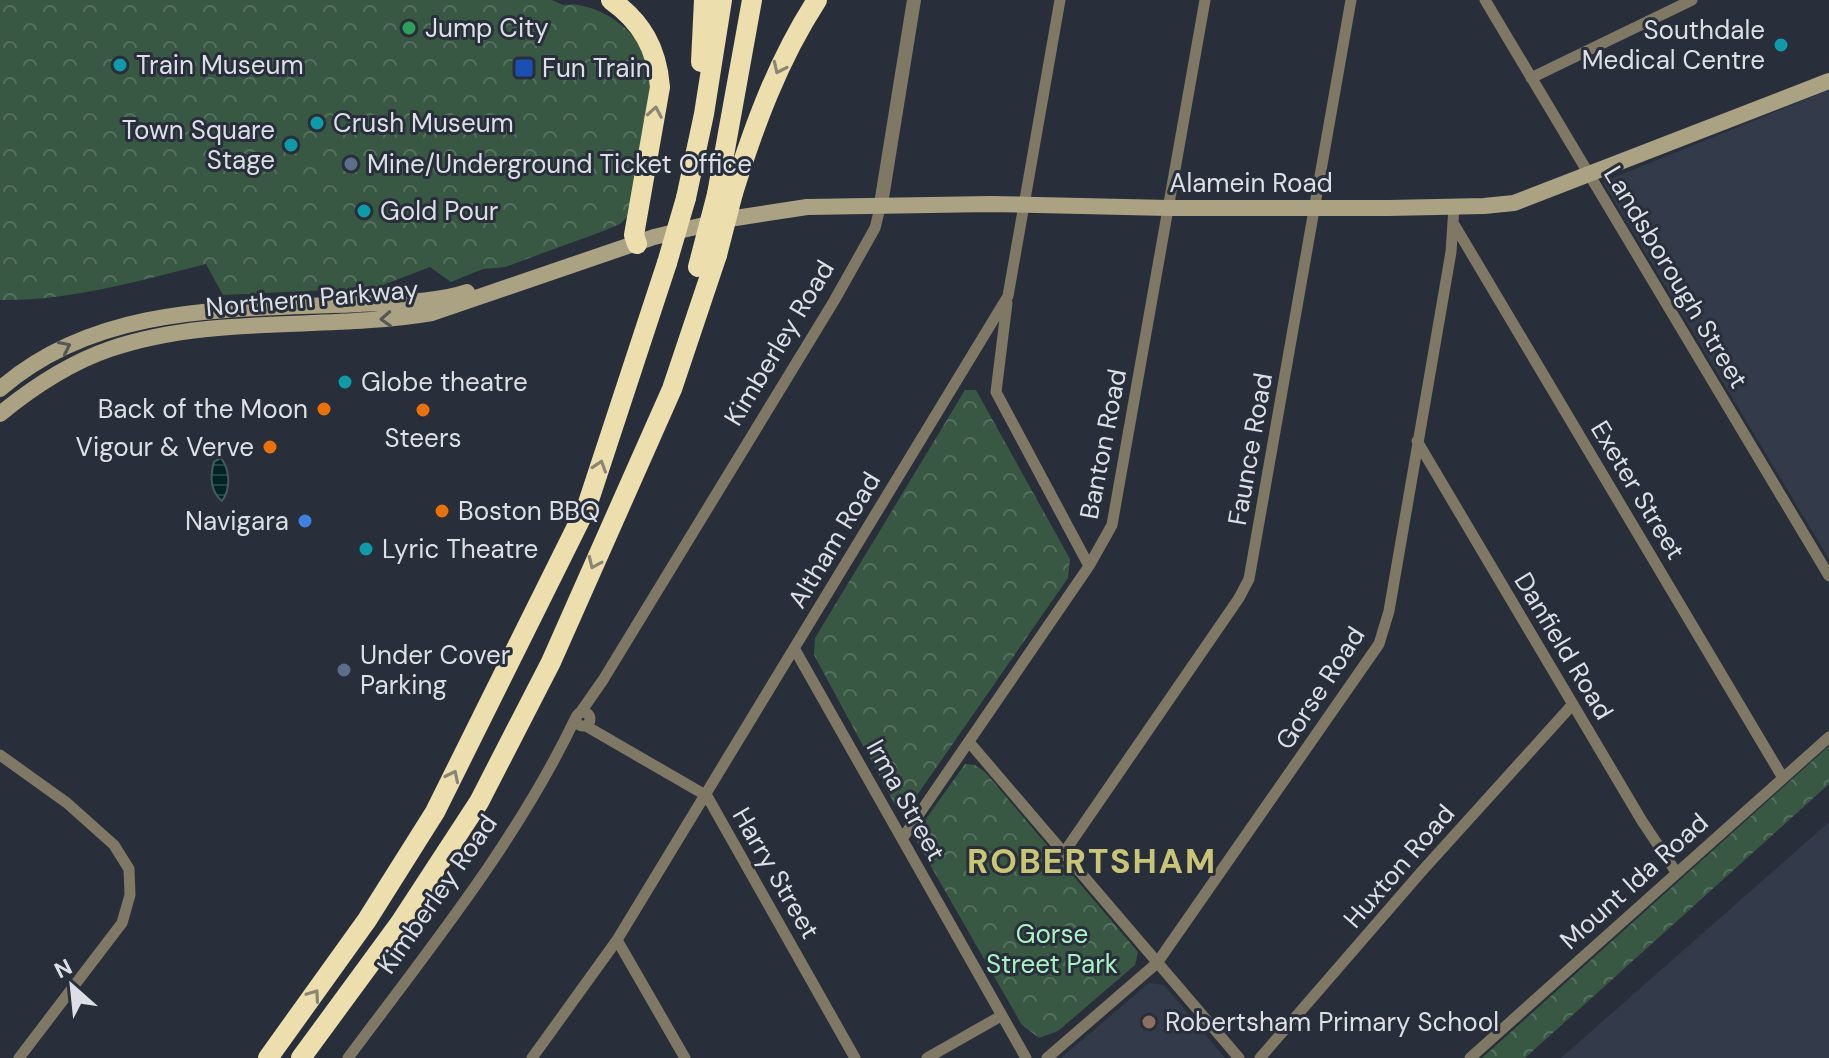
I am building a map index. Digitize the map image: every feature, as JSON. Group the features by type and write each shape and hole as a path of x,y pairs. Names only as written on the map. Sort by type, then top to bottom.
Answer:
{"highway":[{"path":"611,0 630,14 643,31 659,69 660,87 641,238"},
{"path":"704,0 700,73 704,114"},
{"path":"268,1058 367,920 435,812 587,506 686,198 704,114 722,0"},
{"path":"301,1058 400,923 479,802 551,662 672,389 717,255 752,0"},
{"path":"648,440 698,267 725,194 787,52 817,0"}],"main road":[{"name":"Alamein Road","path":"641,238 729,219 807,207 881,204 1168,208 1454,207 1514,203 1829,81"},
{"name":"Northern Parkway","path":"0,389 54,353 93,335 133,322 222,310 439,299 641,238"},
{"name":"Northern Parkway","path":"0,414 44,381 71,366 142,339 222,328 400,318 432,313 641,238"}],"street":[{"name":"Kimberley Road","path":"348,1058 482,880 584,719 603,680 834,301 875,228 914,0"},
{"name":"Altham Road","path":"532,1058 617,940 707,796 1008,296 1060,0"},
{"name":"Banton Road","path":"902,839 1107,538 1116,510 1205,0"},
{"name":"Faunce Road","path":"1063,854 1249,579 1351,0"},
{"name":"Landsborough Street","path":"1485,0 1829,576"},
{"path":"1531,78 1692,0"},
{"name":"Gorse Road","path":"1047,1058 1157,963 1379,644 1389,611 1455,226 1454,207"},
{"name":"Exeter Street","path":"1455,226 1783,778"},
{"path":"1008,296 996,392 1089,566"},
{"name":"Danfield Road","path":"1417,441 1642,821 1676,872"},
{"name":"Irma Street","path":"794,648 1026,1058"},
{"name":"Huxton Road","path":"1260,1058 1422,871 1573,704"},
{"name":"Harry Street","path":"584,719 707,796 855,1058"},
{"name":"Mount Ida Road","path":"1470,1058 1829,737"},
{"path":"969,742 1239,1058"},
{"path":"0,755 67,803 114,845 129,869 130,895 122,923 19,1058"},
{"path":"617,940 685,1058"},
{"path":"927,1058 1001,1016"}],"shaded area":[{"path":"1829,90 1829,559 1603,182"},
{"path":"221,458 228,480 222,501 215,493 212,478 214,462"},
{"path":"1829,822 1829,1058 1561,1058"},
{"name":"Robertsham Primary School","path":"1149,983 1164,985 1225,1058 1061,1058"}],"green space":[{"path":"0,0 552,0 563,5 588,7 624,27 641,47 647,62 650,102 629,215 620,224 606,230 505,267 483,269 451,282 430,267 375,288 223,295 206,264 78,294 0,300"},
{"path":"965,390 976,390 1070,559 1068,578 913,801 895,805 814,655 815,638"},
{"path":"1829,746 1829,784 1525,1058 1482,1058"},
{"name":"Gorse Street Park","path":"965,764 975,765 985,772 1138,952 1135,965 1058,1031 1039,1038 1022,1025 917,842 918,830"}],"place":[{"name":"Jump City","path":"409,28"},
{"name":"Southdale Medical Centre","path":"1781,45"},
{"name":"Train Museum","path":"120,65"},
{"name":"Fun Train","path":"524,68"},
{"name":"Crush Museum","path":"317,123"},
{"name":"Town Square Stage","path":"291,145"},
{"name":"Mine/Underground Ticket Office","path":"351,164"},
{"name":"Gold Pour","path":"364,211"},
{"name":"Globe theatre","path":"345,382"},
{"name":"Back of the Moon","path":"324,409"},
{"name":"Steers","path":"423,410"},
{"name":"Vigour & Verve","path":"270,447"},
{"name":"Boston BBQ","path":"442,511"},
{"name":"Navigara","path":"305,521"},
{"name":"Lyric Theatre","path":"366,549"},
{"name":"Under Cover Parking","path":"344,670"},
{"name":"Robertsham Primary School","path":"1149,1022"}],"district":[{"name":"ROBERTSHAM","path":"1092,861"}]}
